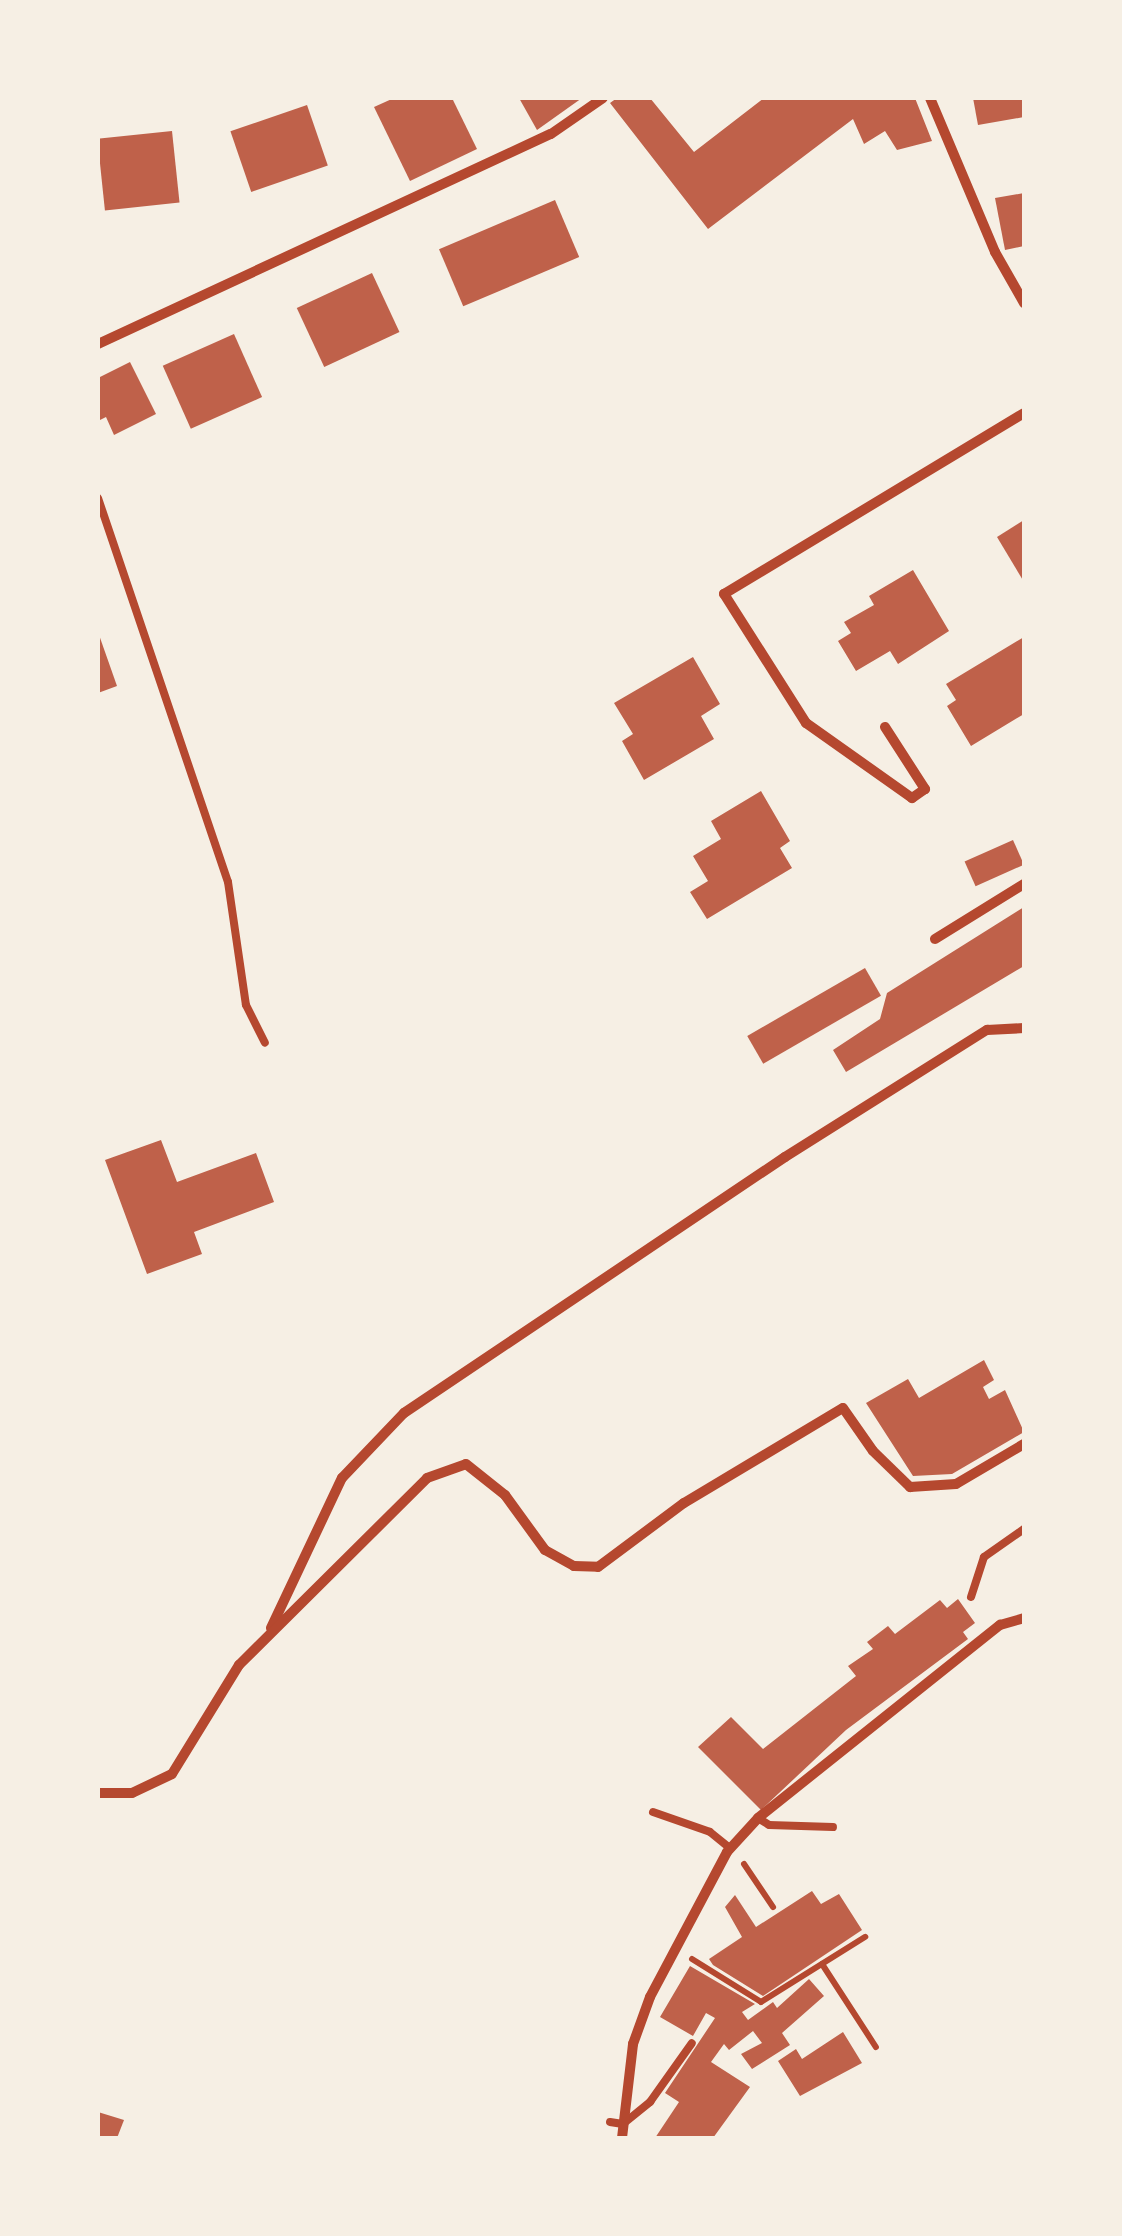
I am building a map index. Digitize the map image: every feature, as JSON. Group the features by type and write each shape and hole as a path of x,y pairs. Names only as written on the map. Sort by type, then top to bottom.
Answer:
{"street":[{"path":"98,344 550,134 603,98"},
{"path":"930,98 995,252 1024,303"},
{"path":"885,727 926,789 912,798 806,723 724,594 1024,413"},
{"path":"936,939 1024,884"},
{"path":"266,1638 342,1478 404,1414 970,1040 987,1030 1024,1028"},
{"path":"98,1793 132,1793 172,1774 239,1665 426,1478 466,1464 504,1495 545,1550 574,1566 598,1567 684,1503 843,1408 873,1450 910,1487 956,1484 1024,1444"},
{"path":"622,2138 634,2044 674,1949 730,1848 758,1818 1000,1624 1024,1618"}],"lane":[{"path":"98,498 228,882 246,1006 265,1042"},
{"path":"971,1597 984,1557 1024,1528"},
{"path":"654,1812 710,1832 730,1848"},
{"path":"758,1818 769,1825 833,1828"},
{"path":"610,2122 623,2124 650,2102 692,2042"}],"path":[{"path":"744,1863 774,1908"},
{"path":"674,1949 762,2002 865,1937"},
{"path":"822,1964 876,2047"}],"building":[{"path":"394,98 452,98 477,149 410,181 374,107"},
{"path":"519,98 582,98 537,130"},
{"path":"617,98 650,98 694,152 764,98 915,98 932,141 897,150 885,131 864,144 853,119 708,229 610,103"},
{"path":"973,98 1024,98 1024,117 978,125"},
{"path":"307,105 328,166 251,192 230,131"},
{"path":"172,131 180,203 105,210 98,139"},
{"path":"1024,193 1024,246 1005,250 995,198"},
{"path":"555,200 579,257 463,306 439,249"},
{"path":"372,273 399,332 324,367 297,308"},
{"path":"234,334 262,397 191,429 163,366"},
{"path":"130,362 156,414 114,435 106,417 98,421 98,378"},
{"path":"1024,520 1024,582 997,537"},
{"path":"913,570 949,631 898,664 890,651 856,671 838,641 851,633 844,622 874,605 869,596"},
{"path":"98,632 117,686 98,693"},
{"path":"1024,637 1024,714 971,746 947,706 956,700 946,684"},
{"path":"693,657 720,704 701,716 714,739 644,780 622,741 633,734 614,703"},
{"path":"761,791 790,841 780,848 792,868 707,919 690,892 708,881 693,856 721,839 711,821"},
{"path":"1013,840 1024,865 976,886 965,862"},
{"path":"1024,907 1024,966 846,1072 833,1050 880,1019 887,993"},
{"path":"865,968 881,996 763,1064 747,1036"},
{"path":"161,1140 177,1182 256,1153 274,1202 194,1232 202,1254 147,1274 105,1160"},
{"path":"984,1360 994,1380 983,1387 989,1399 1005,1390 1024,1432 952,1474 913,1476 866,1403 908,1379 919,1398"},
{"path":"958,1599 975,1623 963,1632 968,1639 846,1730 761,1810 698,1747 731,1717 763,1749 856,1676 848,1666 873,1649 867,1642 888,1626 895,1634 940,1600 947,1608"},
{"path":"812,1891 821,1904 839,1894 862,1930 763,1996 713,1965 709,1959 742,1937 725,1907 735,1895 756,1927"},
{"path":"690,1966 755,2004 742,2012 748,2020 773,2002 777,2008 809,1979 824,1996 782,2033 790,2045 752,2069 741,2054 762,2043 753,2031 729,2050 724,2044 711,2062 750,2087 713,2138 655,2138 679,2102 665,2093 715,2018 706,2013 693,2036 660,2017"},
{"path":"843,2032 862,2063 800,2096 778,2061 796,2049 802,2059"},
{"path":"98,2112 124,2120 117,2138 98,2138"}]}
